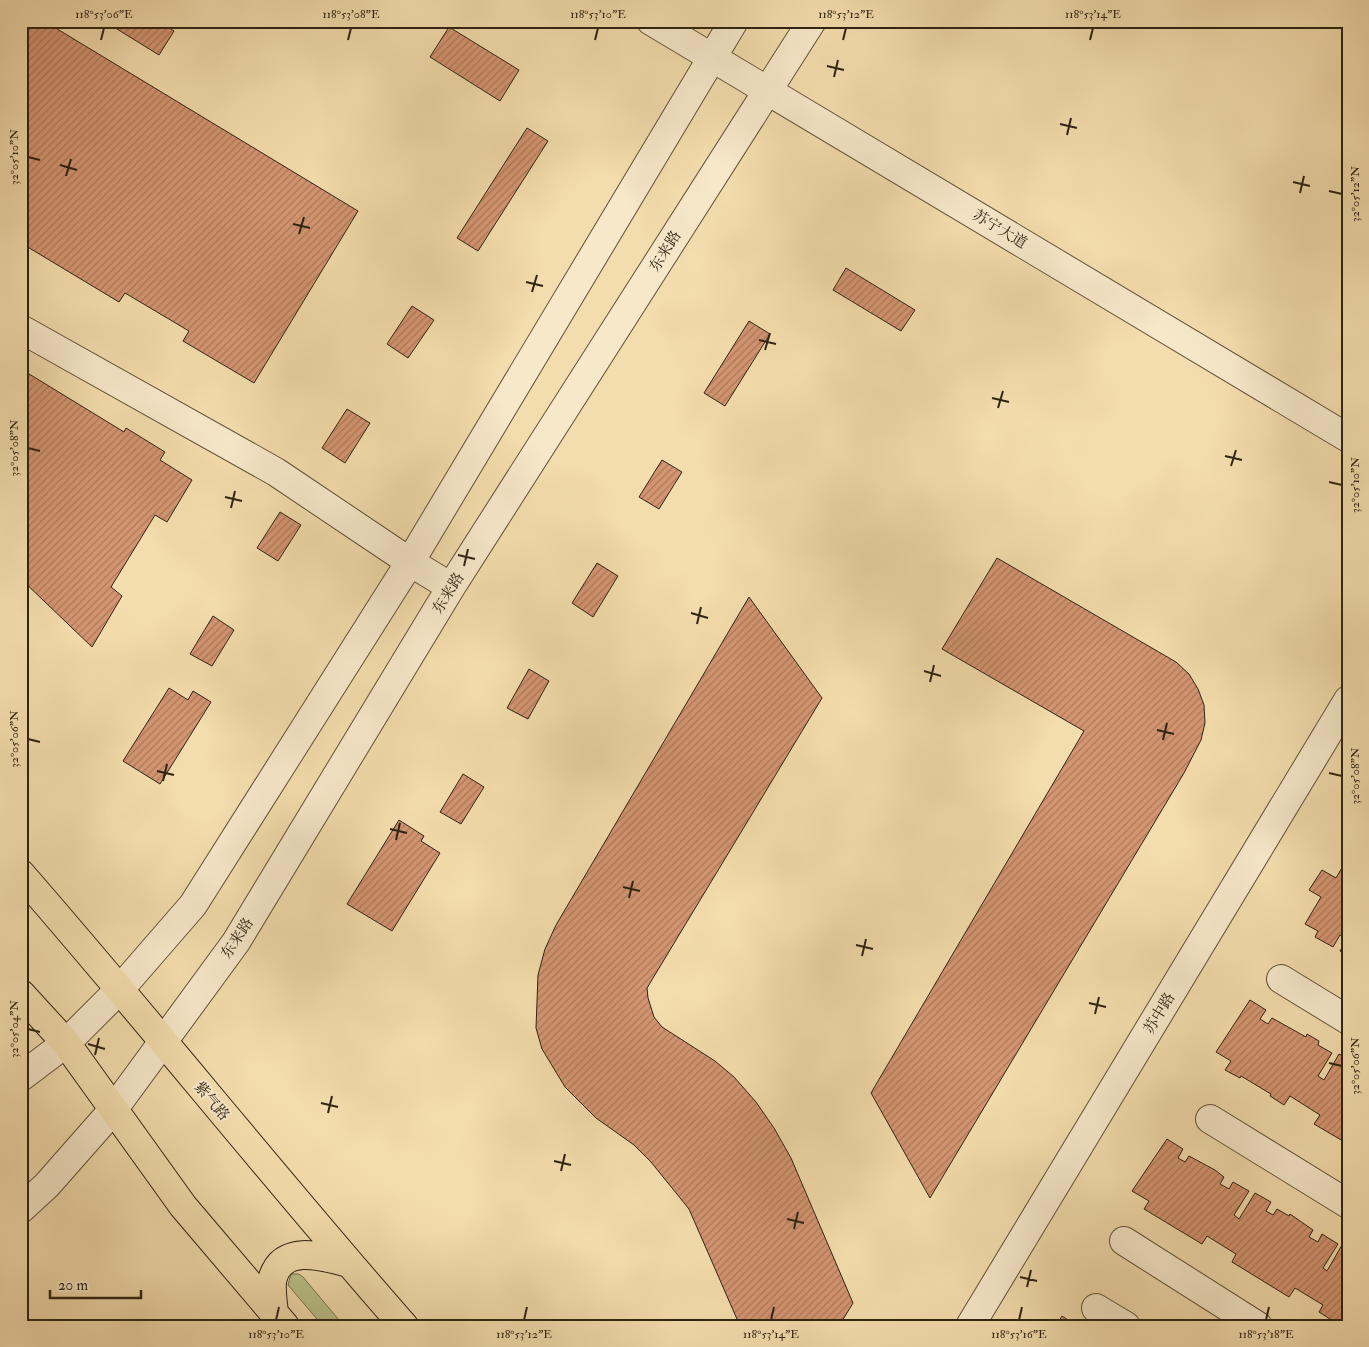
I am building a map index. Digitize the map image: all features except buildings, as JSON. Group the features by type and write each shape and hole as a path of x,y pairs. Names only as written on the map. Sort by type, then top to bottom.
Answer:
{"main road":[{"name":"紫气路","path":"21,874 121,988 162,1041 404,1326"},
{"path":"21,994 66,1043 183,1206 279,1319"},
{"path":"279,1319 274,1277 285,1260 308,1253 349,1263"}],"street":[{"name":"苏宁大道","path":"651,21 1348,438"},
{"path":"21,1077 66,1043 121,988 193,905 410,562 734,21"},
{"name":"东来路","path":"21,1209 46,1185 113,1110 236,942 451,587 812,21"},
{"path":"21,329 276,472 410,562 451,587"},
{"name":"苏中路","path":"970,1326 1348,700"},
{"path":"1281,979 1348,1020"},
{"path":"1210,1119 1348,1204"},
{"path":"1124,1241 1258,1326"},
{"path":"1096,1308 1126,1326"}],"green space":[{"path":"291,1274 299,1274 303,1277 344,1326 323,1326 288,1285"}]}
